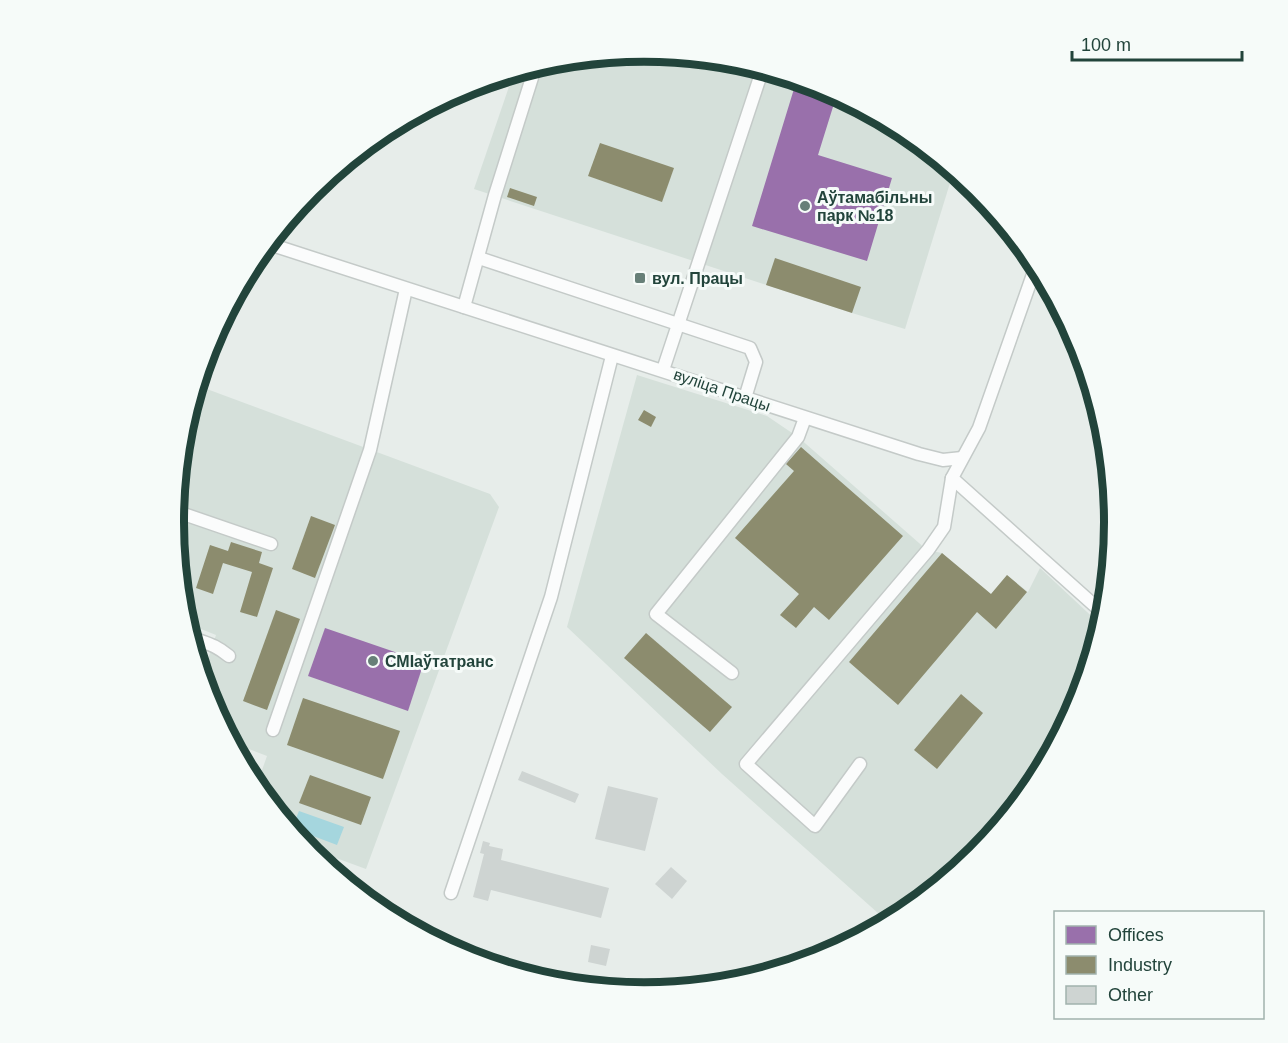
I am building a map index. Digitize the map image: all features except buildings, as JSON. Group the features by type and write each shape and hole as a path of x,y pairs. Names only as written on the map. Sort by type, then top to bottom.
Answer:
{"street":[{"path":"464,307 495,195 533,75"},
{"path":"663,370 760,76"},
{"name":"вуліца Працы","path":"276,246 919,454 943,460 962,458"},
{"path":"479,258 750,348 756,362 745,398"},
{"path":"860,764 815,826 746,764 928,550 944,527 952,478 979,428 1032,276"},
{"path":"273,730 370,450 406,289"},
{"path":"451,893 550,597 612,356"},
{"path":"732,674 656,614 798,437 805,418"},
{"path":"952,478 1096,607"},
{"path":"184,514 271,544"},
{"path":"200,641 214,644 230,656"}],"shaded area":[{"name":"Аўтамабільны парк №18","path":"614,62 674,62 704,65 734,70 792,86 874,123 900,139 951,180 905,329 474,189 511,81 554,70"},
{"path":"637,375 767,416 798,437 927,550 942,553 991,594 1007,575 1028,592 1040,568 1093,618 1080,669 1057,725 1009,802 990,825 947,867 900,904 881,916 722,774 567,627"},
{"path":"204,388 490,494 499,507 366,869 328,855 298,825 262,777 260,774 267,756 244,747 231,725 208,669 206,664 216,635 197,627 185,552 185,491 188,461"}],"water":[{"path":"299,811 344,827 337,845 306,833 295,821"}],"place":[{"name":"Аўтамабільны парк №18","path":"805,206"},
{"name":"вул. Працы","path":"640,278"},
{"name":"СМІаўтатранс","path":"373,661"}]}
